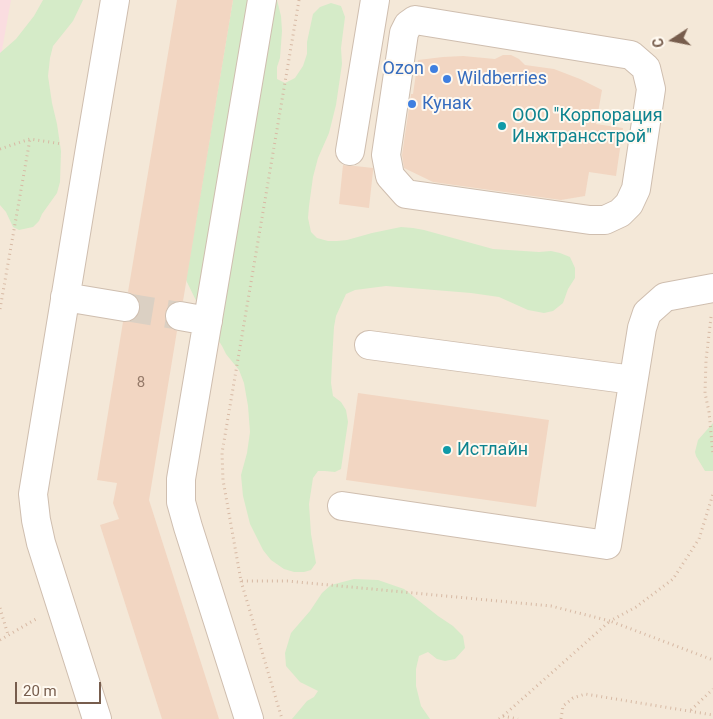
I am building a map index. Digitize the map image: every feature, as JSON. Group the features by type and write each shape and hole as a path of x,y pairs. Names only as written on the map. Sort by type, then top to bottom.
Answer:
{"lane":[{"path":"97,719 41,544 33,494 115,0"},
{"path":"249,719 181,502 181,479 262,0"},
{"path":"350,151 375,0"},
{"path":"411,10 632,55 646,68 651,89 636,189 629,204 620,213 605,220 590,220 406,194 390,176 386,155 404,33 411,10"},
{"path":"65,297 126,307"},
{"path":"342,506 607,545 633,380 642,328 647,313 665,297 712,300"},
{"path":"180,316 208,321"},
{"path":"369,345 633,380"}],"path":[{"path":"282,719 241,582 223,480 222,453 299,0"},
{"path":"0,149 30,139 0,309"},
{"path":"712,300 705,393 709,412 713,455"},
{"path":"499,719 610,621 636,607 673,579 699,539 713,494"},
{"path":"241,582 287,580 551,606 610,621 713,660"},
{"path":"0,640 60,605"},
{"path":"0,608 8,635"},
{"path":"691,711 713,689"},
{"path":"561,719 563,706 573,698 585,694 713,715"},
{"path":"503,716 518,719"}],"shaded area":[{"path":"0,0 713,0 713,719 0,719"},
{"path":"0,0 11,0 0,61"}],"green space":[{"path":"43,0 83,0 73,21 53,46 50,58 48,76 61,151 60,182 57,193 33,227 19,230 13,227 6,212 0,205 0,53 16,39 34,16"},
{"path":"233,0 277,0 282,31 277,79 285,83 295,78 303,66 307,54 307,42 313,14 320,7 331,3 341,6 345,17 341,48 342,64 336,105 329,133 318,158 309,206 308,218 311,232 317,238 328,241 347,240 401,227 413,228 493,249 560,253 570,257 575,268 575,278 568,289 563,303 553,311 544,313 528,310 499,297 471,293 386,286 355,290 346,294 336,316 334,327 331,383 333,396 341,402 346,410 348,422 341,469 335,472 318,471 313,478 309,504 311,534 316,563 311,570 304,572 284,569 271,560 263,550 250,524 243,496 241,475 250,432 244,383 239,370 226,354 204,317 186,280"},
{"path":"713,423 713,471 705,471 695,452 698,440"},
{"path":"354,579 378,580 404,589 453,626 463,636 465,648 455,659 445,661 437,659 428,652 419,656 416,669 416,686 421,706 430,719 292,719 318,691 300,682 286,666 285,653 291,633 310,611 322,593 331,585"}],"building":[{"path":"177,0 233,0 183,301 175,301 168,306 165,314 166,322 170,328 177,331 149,500 219,719 162,719 100,525 119,519 113,503 117,483 97,480 123,322 131,321 137,317 140,310 139,301 135,295 128,292"},
{"name":"ООО \"Корпорация Инжтрансстрой\"","path":"503,55 511,55 525,65 554,69 602,90 596,124 623,128 616,176 589,172 585,196 561,200 433,182 404,168 402,155 418,60 463,56 495,59"},
{"path":"343,165 373,168 369,208 339,204"},
{"name":"Истлайн","path":"358,393 549,420 536,507 346,480"}],"tunnel":[{"path":"125,307 180,316"}],"place":[{"name":"Ozon","path":"434,69"},
{"name":"Wildberries","path":"447,79"},
{"name":"Кунак","path":"412,104"},
{"name":"ООО \"Корпорация Инжтрансстрой\"","path":"502,126"},
{"name":"Истлайн","path":"447,450"}]}
